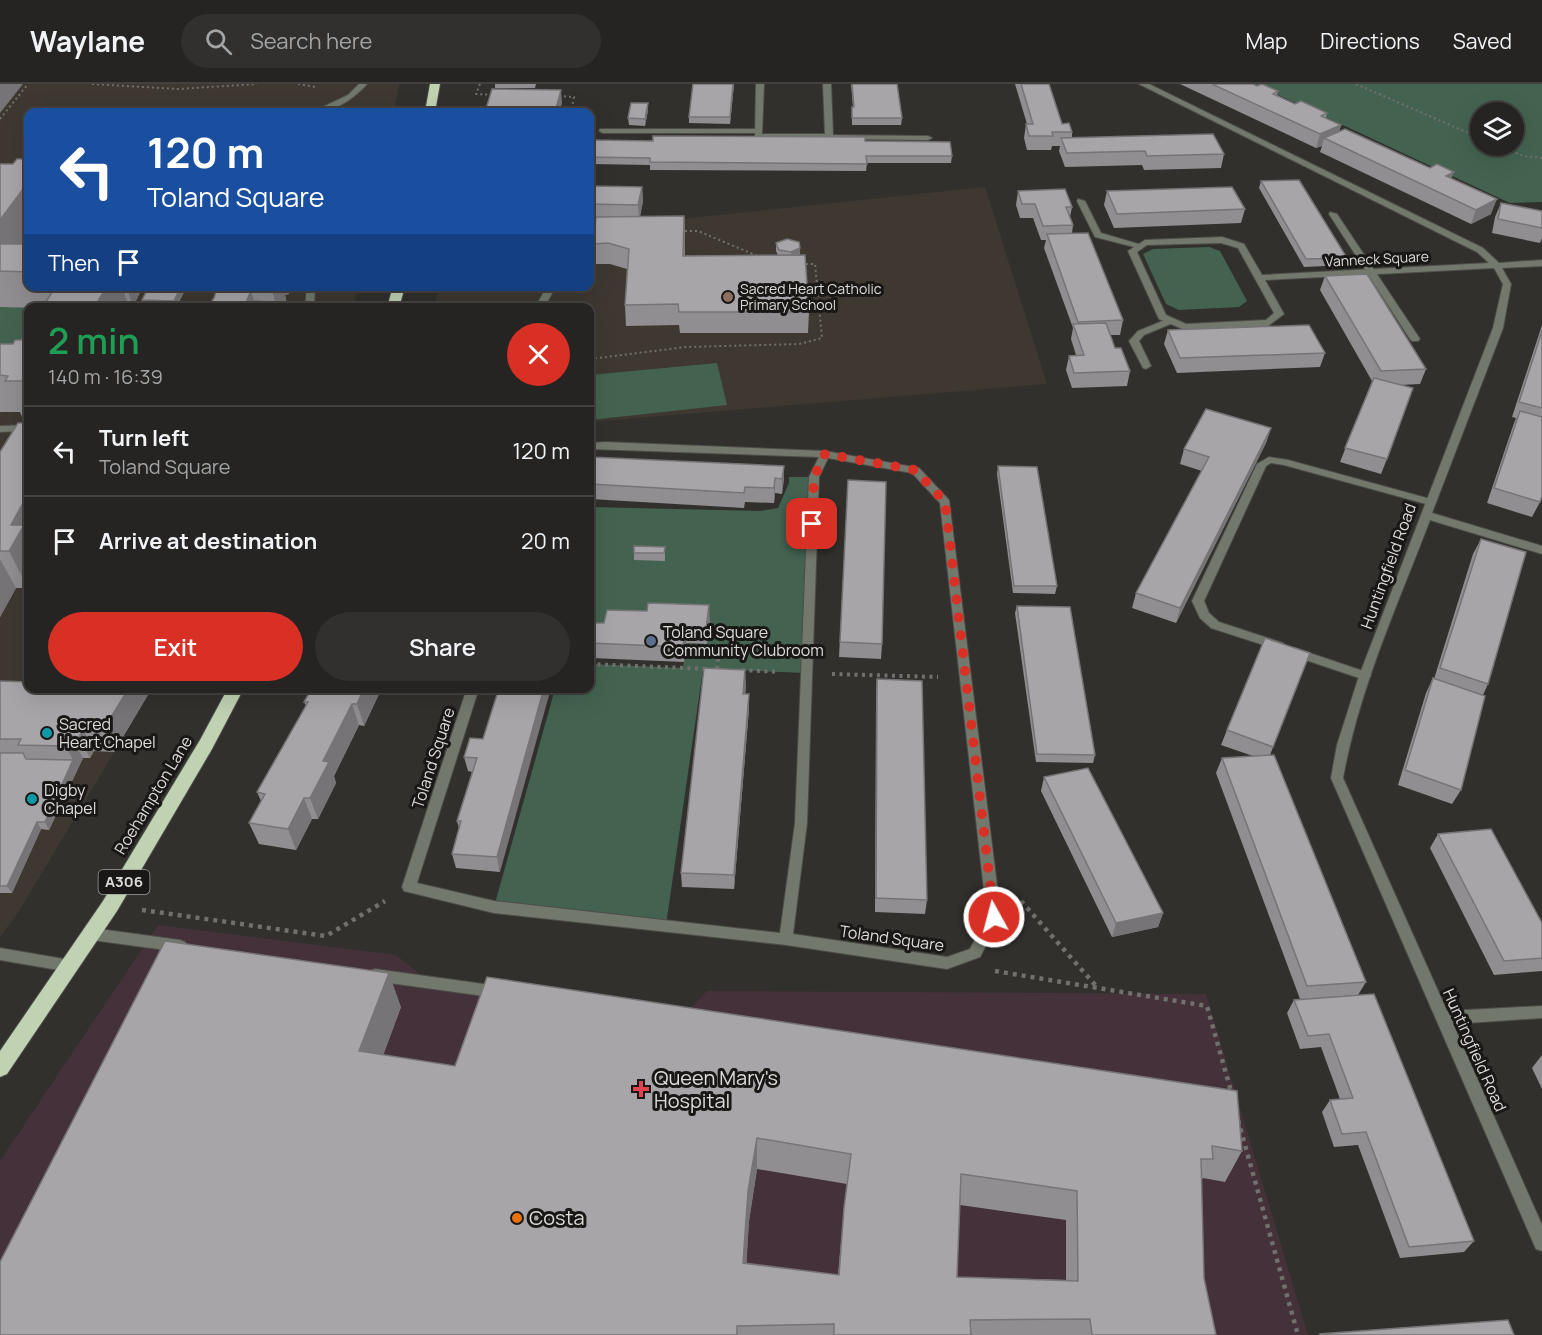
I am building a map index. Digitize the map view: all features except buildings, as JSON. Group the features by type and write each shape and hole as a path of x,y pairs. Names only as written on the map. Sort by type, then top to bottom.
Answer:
{"highway":[{"path":"431,108 435,84"},
{"name":"Roehampton Lane","path":"0,1068 110,906 206,744 233,693"}],"street":[{"path":"325,108 351,96 363,84"},
{"path":"760,84 758,136 928,138"},
{"path":"827,84 829,137"},
{"path":"1143,84 1480,249 1497,266"},
{"path":"603,131 758,131"},
{"path":"1081,201 1098,235 1139,247"},
{"path":"1333,214 1415,339"},
{"path":"1222,240 1241,246 1259,278 1280,314 1268,323 1185,327 1162,317 1132,251 1145,243 1222,240"},
{"name":"Vanneck Square","path":"1259,278 1542,263"},
{"name":"Huntingfield Road","path":"1497,266 1507,284 1498,328 1365,676 1343,745 1337,778 1542,1243"},
{"path":"1146,366 1134,340 1141,333 1170,321"},
{"path":"0,429 24,428"},
{"name":"Toland Square","path":"471,693 409,887 494,907 786,939 947,963 975,953 994,917 945,502 915,470 825,454 594,446"},
{"path":"786,939 801,823 814,477 825,454"},
{"path":"1365,676 1215,625 1204,615 1198,601 1262,464 1269,460 1284,462 1430,502"},
{"path":"1426,515 1542,550"},
{"path":"92,934 198,949"},
{"path":"0,954 70,966"},
{"path":"363,973 517,995"},
{"path":"1443,1018 1542,1012"}],"path":[{"path":"0,119 28,84"},
{"path":"92,84 177,89 256,84"},
{"path":"480,84 476,94 498,95"},
{"path":"1356,84 1470,134"},
{"path":"552,96 574,97 572,108"},
{"path":"1524,156 1542,158"},
{"path":"676,231 698,231 761,257"},
{"path":"594,358 686,347 799,344 822,338 815,264 793,263"},
{"path":"143,303 146,297"},
{"path":"717,669 721,630"},
{"path":"988,864 1098,988"},
{"path":"110,906 326,936 409,887"},
{"path":"947,963 1207,1006 1232,1098"},
{"path":"1235,1109 1298,1335"}],"shaded area":[{"path":"0,84 399,84 395,108 24,108 24,291 357,291 354,303 24,303 24,693 150,693 19,911 0,937"},
{"name":"Sacred Heart Catholic Primary School","path":"985,187 1047,384 594,422 594,303 435,303 438,291 594,291 594,224 642,223"},
{"name":"Queen Mary's Hospital","path":"158,925 396,955 430,982 682,1017 707,991 1206,994 1308,1335 0,1335 0,1161"}],"green space":[{"path":"1255,84 1542,84 1542,202 1510,203"},
{"path":"1209,247 1220,251 1247,301 1239,307 1179,310 1166,304 1143,254 1153,249"},
{"path":"0,307 24,307 24,380 0,380"},
{"path":"717,363 727,405 594,420 594,375"},
{"path":"789,477 814,477 806,673 703,669 666,925 494,907 554,693 594,693 594,664 683,668 686,643 707,644 709,620 594,638 594,507 760,511 778,508 789,483"}],"place":[{"name":"Sacred Heart Catholic Primary School","path":"728,297"},
{"name":"Toland Square Community Clubroom","path":"651,641"},
{"name":"Sacred Heart Chapel","path":"47,733"},
{"name":"Digby Chapel","path":"32,799"},
{"name":"Queen Mary's Hospital","path":"641,1089"},
{"name":"Costa","path":"517,1218"}],"route":[{"path":"812,524 814,477 825,454 915,470 945,502 994,917"}]}
